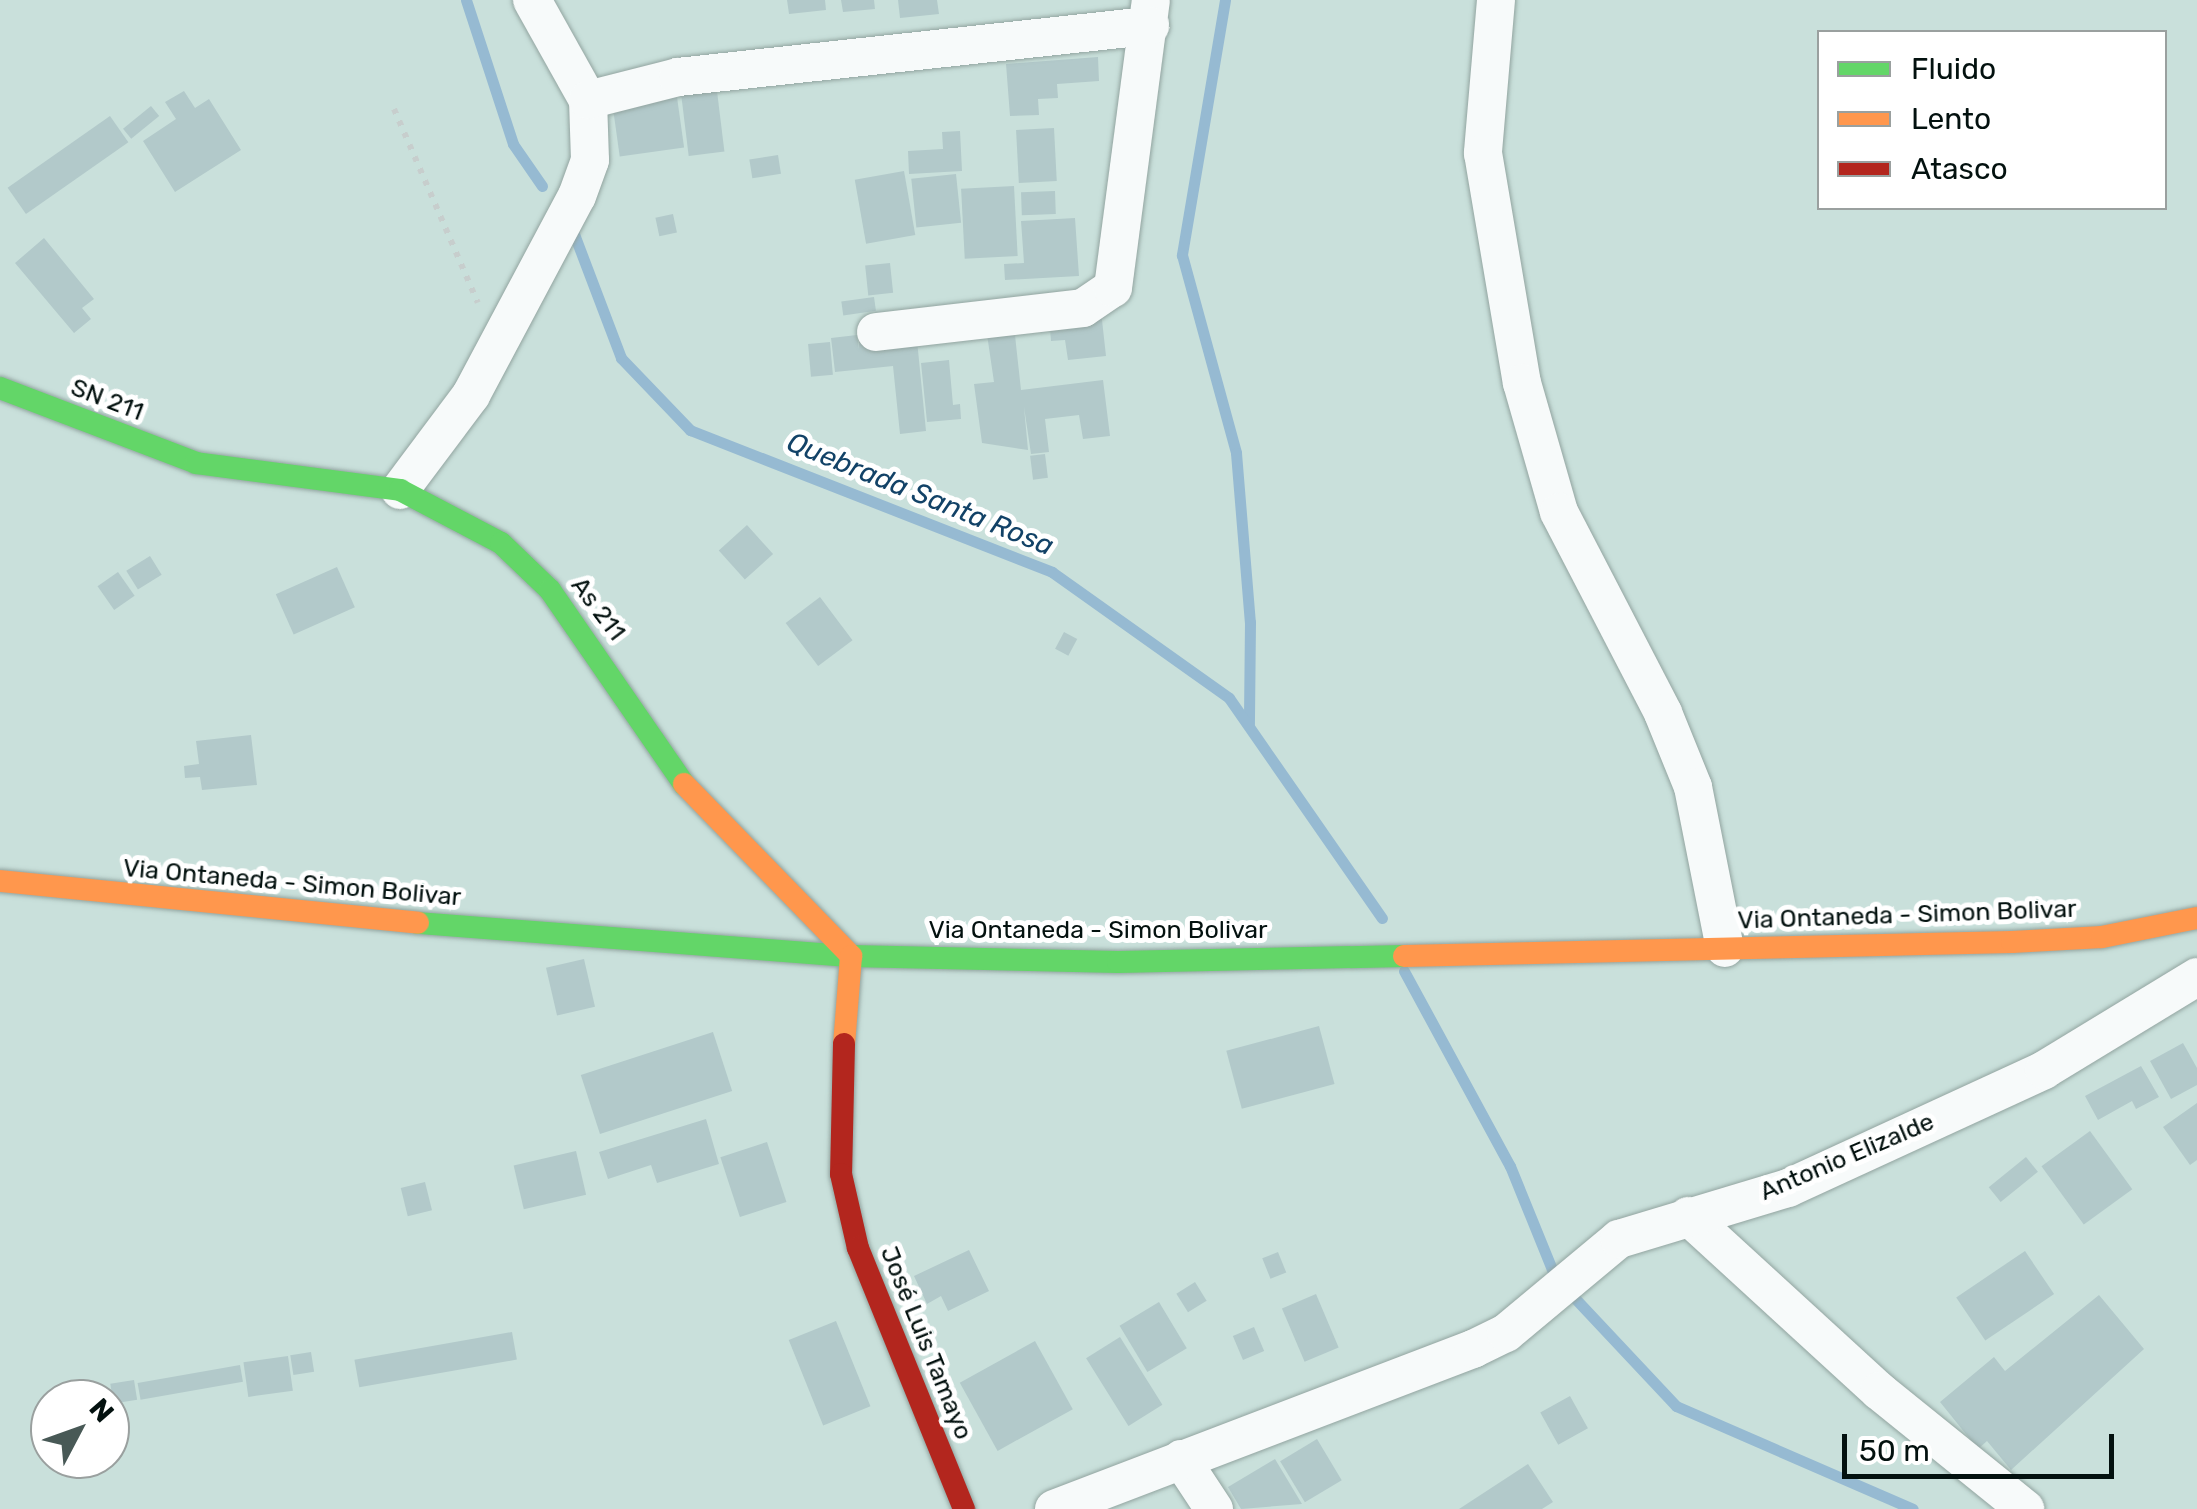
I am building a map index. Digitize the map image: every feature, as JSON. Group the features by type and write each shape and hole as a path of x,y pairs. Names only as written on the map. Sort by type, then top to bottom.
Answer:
{"street":[{"path":"400,490 471,395 577,196 590,160 588,100 532,0"},
{"path":"1496,0 1482,153 1522,383 1558,512 1663,713 1692,787 1725,948"},
{"path":"588,100 678,77 1151,13 1113,288 1083,308 876,332"},
{"name":"SN 211","path":"0,388 196,463"},
{"name":"As 211","path":"196,463 400,490 501,543 550,590 697,804 780,878 851,956"},
{"name":"Via Ontaneda - Simon Bolivar","path":"0,881 221,908 851,956 1118,962 2102,936 2197,918"},
{"name":"José Luis Tamayo","path":"851,956 838,1110 841,1174 892,1346 964,1509"},
{"name":"Antonio Elizalde","path":"1054,1509 1472,1350 1506,1333 1619,1239 1788,1188 2044,1070 2197,977"},
{"path":"1688,1216 1880,1391 2025,1509"},
{"path":"1181,1460 1214,1509"}],"path":[{"path":"394,109 480,309"}],"building":[{"path":"787,0 825,0 826,10 789,14"},
{"path":"841,0 874,0 875,9 843,12"},
{"path":"898,0 937,0 939,14 900,18"},
{"path":"1098,57 1099,81 1057,84 1058,98 1038,99 1039,115 1010,116 1006,64"},
{"path":"184,91 195,108 209,99 241,150 175,192 143,141 176,119 165,102"},
{"path":"717,91 724,152 689,156 681,95"},
{"path":"677,97 684,148 620,157 613,106"},
{"path":"151,106 159,116 131,139 123,129"},
{"path":"110,116 128,142 26,214 8,188"},
{"path":"1054,128 1057,181 1019,183 1016,130"},
{"path":"960,131 962,171 909,174 908,151 943,149 942,132"},
{"path":"778,155 781,174 752,178 749,160"},
{"path":"904,171 915,235 866,244 855,180"},
{"path":"956,174 961,223 916,227 911,179"},
{"path":"1014,186 1018,256 965,259 961,189"},
{"path":"1055,191 1056,214 1022,215 1021,192"},
{"path":"673,214 677,233 659,236 655,218"},
{"path":"1075,218 1079,276 1005,280 1004,264 1024,263 1021,221"},
{"path":"44,238 94,299 82,308 91,319 74,333 15,263"},
{"path":"890,263 893,293 868,295 865,266"},
{"path":"874,297 876,311 843,315 841,302"},
{"path":"1101,311 1106,356 1068,360 1065,340 1051,341 1049,316"},
{"path":"1013,317 1021,390 1103,380 1110,436 1083,439 1079,415 1045,419 1049,452 1031,454 1024,407 1028,450 982,443 974,384 994,382 985,321"},
{"path":"916,330 926,431 900,434 893,366 835,372 831,338 857,335 859,349 859,336"},
{"path":"830,342 833,375 811,377 808,344"},
{"path":"949,360 953,405 960,404 961,419 927,422 921,363"},
{"path":"1045,454 1048,478 1033,480 1030,456"},
{"path":"747,525 773,554 745,579 719,550"},
{"path":"150,556 162,575 138,589 126,571"},
{"path":"337,567 355,607 294,634 276,594"},
{"path":"118,572 135,596 114,610 98,586"},
{"path":"820,597 852,640 818,666 786,623"},
{"path":"1064,632 1077,639 1068,656 1055,649"},
{"path":"251,735 257,785 202,790 200,777 185,778 184,766 199,764 196,741"},
{"path":"584,959 595,1007 557,1016 546,968"},
{"path":"1319,1026 1335,1084 1242,1109 1226,1051"},
{"path":"713,1032 732,1091 600,1134 581,1075"},
{"path":"2183,1043 2197,1068 2197,1085 2171,1099 2150,1061"},
{"path":"2141,1066 2159,1097 2136,1109 2132,1101 2098,1120 2085,1096"},
{"path":"2197,1103 2197,1160 2190,1165 2163,1127"},
{"path":"706,1119 719,1164 657,1183 651,1165 608,1179 599,1152"},
{"path":"2090,1131 2132,1189 2084,1225 2041,1166"},
{"path":"767,1142 786,1202 740,1217 720,1157"},
{"path":"576,1151 586,1195 524,1209 514,1165"},
{"path":"2026,1157 2038,1172 2001,1202 1989,1187"},
{"path":"425,1182 432,1210 408,1216 401,1188"},
{"path":"969,1250 989,1291 948,1311 941,1296 927,1304 914,1276"},
{"path":"2025,1251 2054,1294 1985,1341 1956,1297"},
{"path":"1278,1252 1286,1272 1270,1279 1262,1258"},
{"path":"1195,1282 1207,1301 1188,1312 1176,1294"},
{"path":"1316,1294 1339,1347 1305,1362 1282,1308"},
{"path":"2099,1295 2144,1349 2011,1470 1987,1441 1978,1449 1940,1402 1994,1357 2005,1371"},
{"path":"1159,1302 1187,1348 1147,1372 1120,1326"},
{"path":"836,1321 870,1406 823,1425 789,1340"},
{"path":"1254,1327 1264,1351 1243,1360 1233,1336"},
{"path":"512,1332 517,1360 359,1387 354,1360"},
{"path":"1120,1337 1162,1405 1128,1426 1086,1358"},
{"path":"1035,1341 1073,1409 998,1451 960,1383"},
{"path":"311,1352 314,1372 293,1375 290,1355"},
{"path":"288,1356 293,1391 248,1397 243,1362"},
{"path":"240,1365 243,1382 141,1400 138,1383"},
{"path":"134,1380 137,1400 130,1401 130,1381"},
{"path":"1570,1396 1588,1428 1558,1445 1540,1412"},
{"path":"1317,1439 1342,1480 1305,1502 1280,1461"},
{"path":"1275,1459 1302,1504 1241,1509 1228,1487"},
{"path":"1528,1464 1553,1502 1542,1509 1459,1509"}],"waterway":[{"name":"Quebrada Santa Rosa","path":"466,0 513,144 542,186"},
{"path":"1225,0 1182,255 1236,453 1250,622 1249,724"},
{"name":"Quebrada Santa Rosa","path":"574,234 621,358 690,430 1052,572 1229,698 1382,918"},
{"path":"1404,971 1510,1166 1553,1272"},
{"name":"Quebrada Santa Rosa","path":"1570,1293 1676,1406 1913,1509"}],"traffic: fast":[{"path":"0,388 196,463 400,490 501,543 550,590 684,784"},
{"path":"418,923 851,956 1118,962 1404,956"}],"traffic: slow":[{"path":"684,784 851,956 844,1044"},
{"path":"0,881 418,923"},
{"path":"1404,956 2012,942 2102,937 2197,918"}],"traffic: jam":[{"path":"844,1044 841,1174 858,1248 964,1509"}]}
